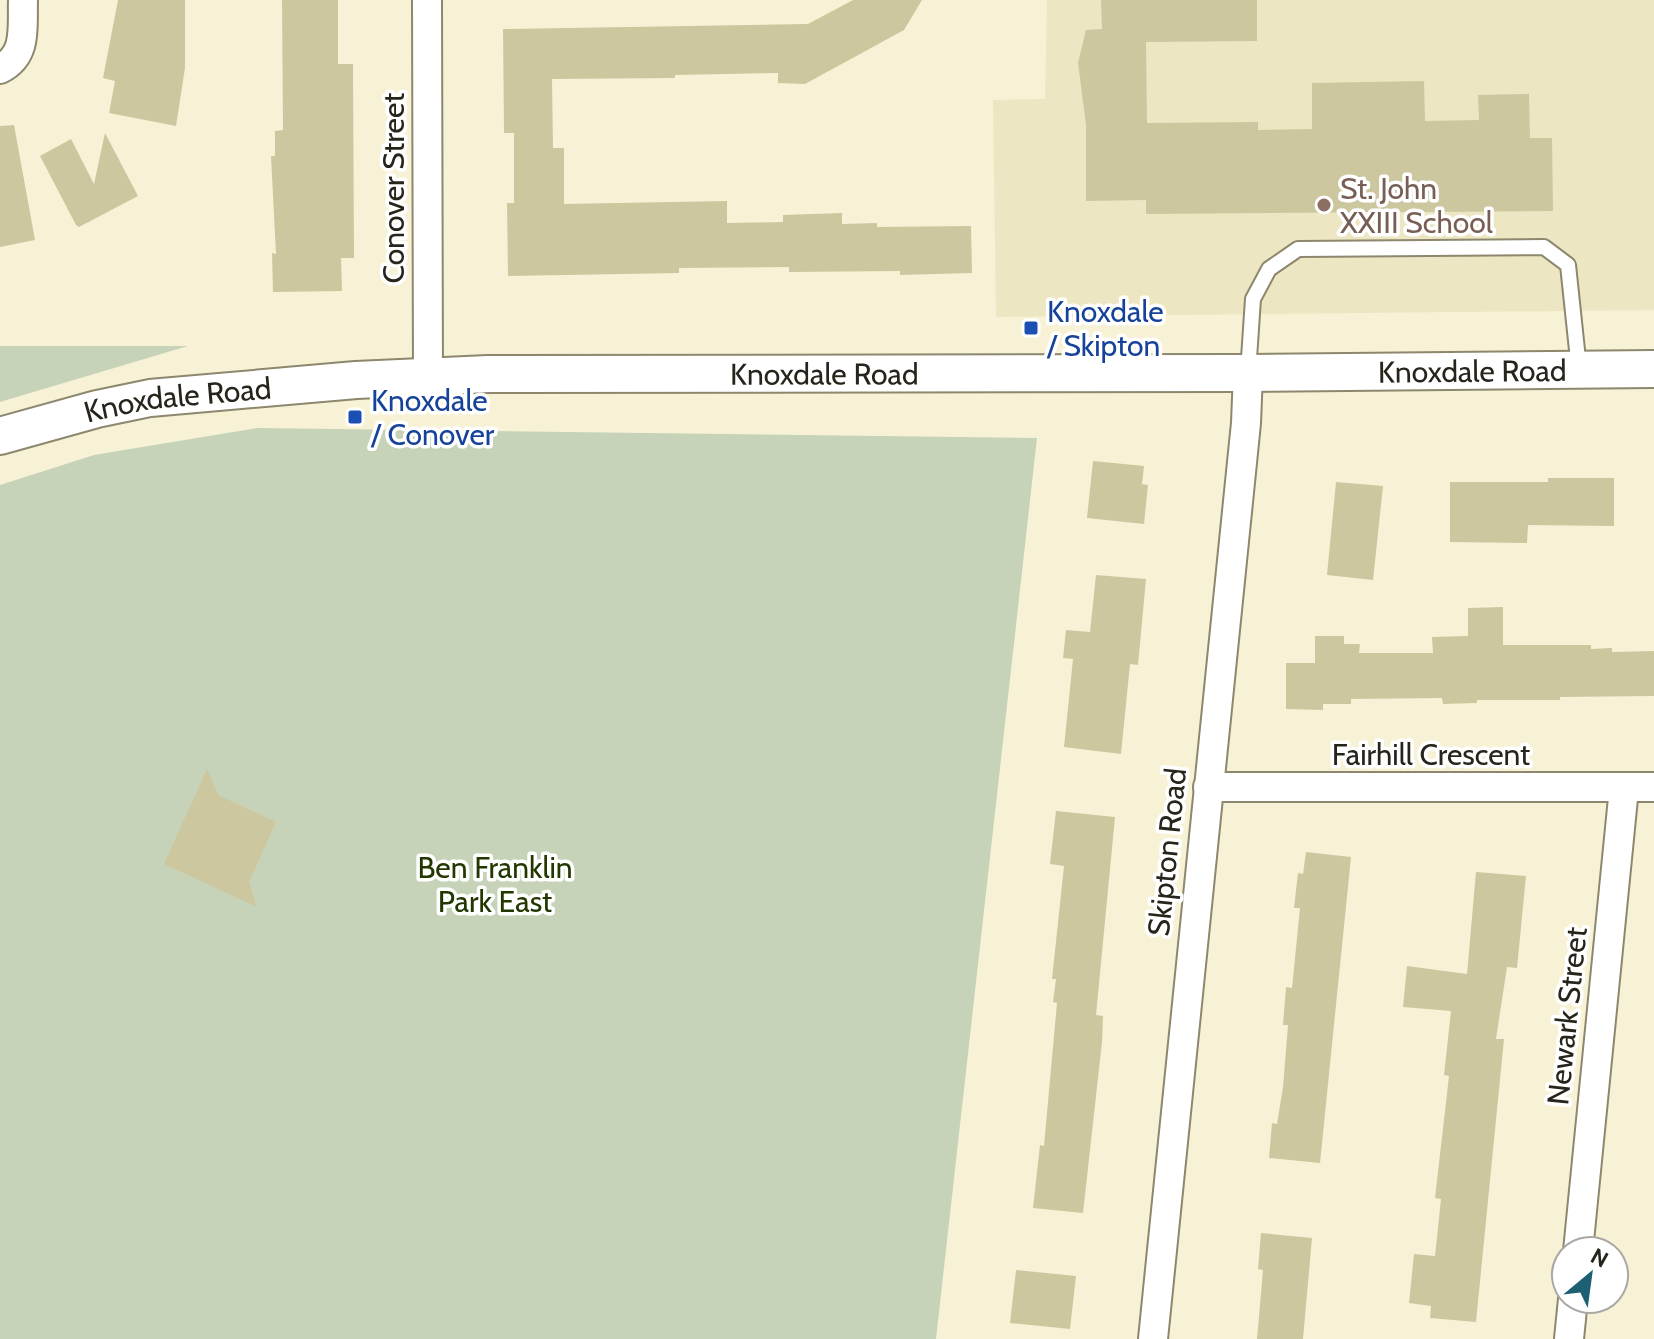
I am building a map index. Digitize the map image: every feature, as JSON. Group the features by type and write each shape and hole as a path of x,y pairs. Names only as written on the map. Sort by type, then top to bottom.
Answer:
{"street":[{"path":"0,69 10,64 22,49 23,0"},
{"name":"Conover Street","path":"427,0 428,377"},
{"name":"Knoxdale Road","path":"0,436 150,398 356,380 428,377 504,374 1654,369"},
{"name":"Skipton Road","path":"1153,1339 1246,423 1248,373"},
{"name":"Fairhill Crescent","path":"1208,787 1654,787"},
{"name":"Newark Street","path":"1580,1235 1624,788"},
{"path":"1569,1339 1571,1315"}],"lane":[{"path":"1248,373 1253,299 1269,269 1298,249 1544,247 1568,265 1579,369"}],"shaded area":[{"name":"St. John XXIII School","path":"1047,0 1654,0 1654,310 996,317 993,100 1045,99"}],"green space":[{"path":"0,346 188,346 0,402"},
{"name":"Ben Franklin Park East","path":"257,428 1037,438 936,1339 0,1339 0,485 94,455"}],"building":[{"path":"118,0 185,0 185,68 176,126 109,113 115,81 103,78"},
{"path":"282,0 338,0 338,64 353,64 354,258 341,258 342,291 273,292 272,253 276,254 271,156 275,156 275,131 283,130"},
{"path":"853,0 922,0 904,30 805,84 778,83 778,73 552,79 553,148 564,148 564,204 727,201 727,223 783,222 783,215 842,213 842,224 877,223 877,227 971,226 972,273 789,272 789,267 679,268 679,273 508,276 507,203 514,203 514,133 504,133 503,29 808,24"},
{"path":"1101,0 1257,0 1257,41 1146,42 1147,123 1258,122 1258,130 1312,129 1312,83 1424,81 1425,121 1479,120 1478,95 1529,94 1530,138 1552,138 1553,211 1146,214 1146,200 1086,201 1086,125 1078,63 1086,30 1102,29"},
{"path":"14,125 35,240 0,247 0,126"},
{"path":"105,133 138,196 79,227 40,156 71,139 94,184"},
{"path":"1093,461 1144,466 1142,484 1148,485 1144,524 1087,518"},
{"path":"1548,478 1614,478 1614,526 1528,525 1527,543 1450,542 1450,482 1548,482"},
{"path":"1336,482 1383,486 1373,580 1327,575"},
{"path":"1096,575 1146,579 1138,665 1130,664 1121,754 1064,747 1073,659 1063,658 1066,630 1090,632"},
{"path":"1503,607 1503,645 1591,645 1591,649 1612,648 1612,652 1654,651 1654,696 1477,700 1477,703 1443,704 1442,698 1351,699 1351,704 1323,704 1323,710 1286,709 1286,663 1315,663 1315,636 1344,636 1344,644 1360,644 1359,653 1433,653 1432,637 1468,636 1468,608"},
{"path":"207,769 218,795 276,822 249,882 257,907 164,864"},
{"path":"1056,811 1115,817 1096,1015 1103,1016 1102,1042 1083,1213 1033,1208 1040,1145 1044,1146 1057,1003 1053,1002 1056,979 1052,979 1064,866 1050,864"},
{"path":"1306,852 1351,857 1320,1163 1269,1158 1272,1123 1277,1124 1283,1087 1288,1025 1283,1025 1286,987 1292,988 1300,908 1294,908 1298,873 1303,874"},
{"path":"1476,872 1526,876 1517,968 1507,967 1496,1039 1504,1039 1476,1322 1430,1318 1431,1306 1409,1303 1414,1254 1435,1256 1441,1199 1435,1198 1449,1076 1444,1075 1451,1011 1403,1007 1407,966 1467,974"},
{"path":"1261,1233 1312,1238 1303,1339 1257,1339 1263,1270 1258,1269"},
{"path":"1016,1270 1076,1276 1070,1329 1010,1323"}],"place":[{"name":"St. John XXIII School","path":"1324,205"},
{"name":"Knoxdale / Skipton","path":"1031,328"},
{"name":"Knoxdale / Conover","path":"355,417"}]}
